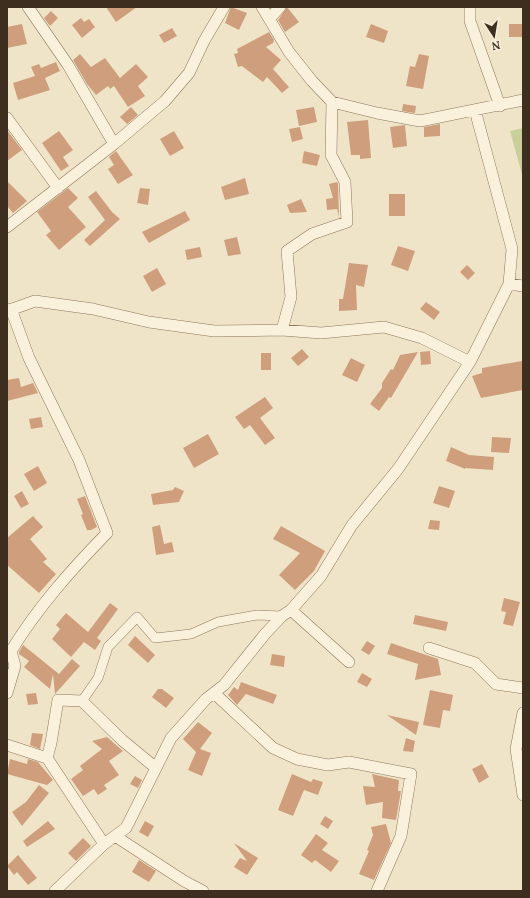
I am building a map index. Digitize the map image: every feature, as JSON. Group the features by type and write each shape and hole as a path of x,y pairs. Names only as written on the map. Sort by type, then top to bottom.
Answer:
{"street":[{"path":"28,7 68,65 114,144"},
{"path":"7,227 114,144 165,101 189,73 204,41 224,7"},
{"path":"262,7 270,18 289,52 312,82 332,102 377,113 420,121 500,106 523,100"},
{"path":"270,18 280,7"},
{"path":"470,7 470,21 500,106"},
{"path":"282,330 291,297 287,251 312,234 347,222 345,182 331,155 332,102"},
{"path":"55,891 104,844 126,828 171,738 206,699 224,684 265,634 321,576 352,525 398,469 470,362 509,284 512,249 475,110"},
{"path":"7,118 58,188"},
{"path":"509,284 523,286"},
{"path":"7,694 15,666 11,651 32,618 59,584 107,533 79,460 29,358 9,310 35,301 93,309 148,322 214,331 282,330 321,333 384,327 422,338 470,362"},
{"path":"82,701 98,678 108,647 137,617 155,638 191,634 218,622 257,615 286,613 349,662"},
{"path":"429,648 475,663 496,684 523,688"},
{"path":"214,693 273,748 297,759 328,765 349,762 411,774 401,836 378,891"},
{"path":"46,758 51,743 58,700 82,701 122,740 156,768"},
{"path":"523,713 516,749 523,795"},
{"path":"7,745 46,758 104,844"},
{"path":"115,836 184,881 203,891"}],"green space":[{"path":"523,128 523,178 510,131"}],"building":[{"path":"106,7 137,7 116,22"},
{"path":"231,7 247,13 239,30 225,23"},
{"path":"287,7 299,22 285,32 278,20"},
{"path":"51,11 58,18 50,26 44,18"},
{"path":"81,18 84,22 89,19 95,27 82,38 72,25"},
{"path":"22,24 27,44 7,48 7,27"},
{"path":"371,24 388,31 384,43 366,37"},
{"path":"509,24 523,24 523,37 509,37"},
{"path":"172,28 177,36 164,43 159,35"},
{"path":"269,32 274,40 273,43 266,47 281,60 273,69 289,87 282,93 267,77 263,82 242,66 238,67 234,54 238,53 237,49"},
{"path":"80,54 91,67 105,58 120,78 136,64 148,77 138,86 145,96 128,107 114,86 110,89 108,86 96,95 87,84 73,60"},
{"path":"419,54 429,56 423,89 406,86 410,66 415,67"},
{"path":"56,62 60,71 45,78 50,90 18,100 13,83 35,76 31,67 39,64 41,68"},
{"path":"403,104 416,106 415,113 402,111"},
{"path":"131,107 138,115 127,124 120,117"},
{"path":"314,107 317,122 299,126 296,110"},
{"path":"368,120 371,158 360,159 360,155 351,155 347,122"},
{"path":"440,124 440,136 424,137 424,127"},
{"path":"405,125 407,146 393,148 390,127"},
{"path":"300,127 303,139 292,142 289,129"},
{"path":"7,130 22,150 7,161"},
{"path":"59,131 73,150 63,157 69,166 61,171 42,143"},
{"path":"174,131 184,148 170,156 160,139"},
{"path":"116,151 133,175 118,184 108,169 114,165 109,157"},
{"path":"304,151 320,155 317,166 302,163"},
{"path":"245,178 249,194 225,200 221,187"},
{"path":"7,181 27,201 13,213 7,206"},
{"path":"337,182 339,217 337,209 327,210 326,199 333,198 329,184"},
{"path":"68,188 78,198 68,207 86,227 59,250 46,235 51,231 37,212"},
{"path":"140,188 150,189 148,205 137,203"},
{"path":"96,191 112,212 120,219 90,246 84,240 105,220 88,197"},
{"path":"389,194 405,194 405,216 389,216"},
{"path":"301,199 307,212 290,213 287,205"},
{"path":"185,211 190,220 149,243 142,232"},
{"path":"237,237 241,254 228,256 224,240"},
{"path":"398,246 415,251 408,271 391,265"},
{"path":"200,247 202,257 187,260 185,250"},
{"path":"349,263 368,265 364,287 356,285 357,310 339,311 339,299 343,299"},
{"path":"467,265 475,273 468,280 460,272"},
{"path":"157,268 166,284 152,292 143,276"},
{"path":"426,302 440,312 434,320 420,309"},
{"path":"302,349 309,357 298,366 291,358"},
{"path":"430,351 431,364 421,365 420,352"},
{"path":"418,352 391,398 389,397 379,411 370,404 382,388 382,383 391,369 393,370 400,355"},
{"path":"261,353 271,353 271,370 261,370"},
{"path":"351,358 365,365 357,382 342,375"},
{"path":"522,361 523,390 481,398 472,376 482,373 482,368"},
{"path":"19,378 21,387 33,383 38,393 7,401 7,380"},
{"path":"265,397 273,408 260,418 275,438 265,445 250,425 244,429 235,417"},
{"path":"41,417 43,427 31,429 29,419"},
{"path":"208,434 219,454 194,468 183,448"},
{"path":"492,437 511,438 509,453 491,452"},
{"path":"451,447 469,455 494,457 493,470 465,469 446,461"},
{"path":"38,466 47,483 34,491 24,474"},
{"path":"439,486 455,491 449,508 433,503"},
{"path":"175,487 184,491 179,502 153,505 151,494 173,490"},
{"path":"22,491 29,504 21,508 14,496"},
{"path":"85,496 97,527 91,530 87,530 77,499"},
{"path":"33,516 43,527 30,539 47,559 43,562 56,574 39,593 7,565 7,538"},
{"path":"430,520 440,521 439,530 428,529"},
{"path":"160,525 164,544 172,542 174,552 156,555 152,527"},
{"path":"281,526 325,551 314,571 295,590 279,575 300,553 273,539"},
{"path":"504,598 520,602 513,626 503,624 506,612 501,611"},
{"path":"110,603 118,609 97,638 101,641 95,650 84,642 71,657 52,639 60,629 56,625 66,613 88,632"},
{"path":"415,615 448,622 446,631 413,624"},
{"path":"135,636 155,655 148,663 128,645"},
{"path":"367,641 375,646 369,655 361,650"},
{"path":"391,643 438,659 441,675 415,680 418,664 387,654"},
{"path":"23,645 59,674 72,659 80,666 55,694 53,674 50,689 24,667 29,661 19,654"},
{"path":"272,654 285,656 284,667 270,665"},
{"path":"362,673 372,679 367,687 357,682"},
{"path":"241,682 277,695 273,704 246,694 237,705 228,695 234,687 238,690"},
{"path":"158,689 162,689 174,698 166,708 152,697"},
{"path":"430,690 453,695 450,711 443,710 440,728 423,725"},
{"path":"36,693 38,704 28,705 26,694"},
{"path":"387,715 419,722 416,735"},
{"path":"198,722 212,733 200,749 211,753 202,776 188,770 196,752 183,739"},
{"path":"32,733 43,734 40,749 30,745"},
{"path":"107,737 123,751 109,761 119,775 104,785 107,789 98,795 94,789 83,796 71,779 83,770 80,766 102,749 92,741"},
{"path":"406,738 415,741 413,752 403,751"},
{"path":"10,759 27,764 28,759 38,762 53,780 47,785 7,774"},
{"path":"482,764 489,777 479,783 472,769"},
{"path":"292,774 311,782 313,779 323,782 318,795 304,790 293,816 278,810"},
{"path":"372,774 399,780 398,791 401,791 396,820 382,818 383,802 366,805 363,786 375,787"},
{"path":"135,776 142,780 138,788 130,784"},
{"path":"39,785 49,793 22,826 12,812 26,802"},
{"path":"325,816 333,821 328,829 320,824"},
{"path":"48,821 55,829 27,847 23,841"},
{"path":"145,821 154,826 148,837 139,832"},
{"path":"386,824 391,843 374,880 359,874 369,851 367,850 373,835 371,827"},
{"path":"316,834 328,843 322,850 339,861 331,872 315,860 312,863 301,855"},
{"path":"83,838 91,846 76,861 68,853"},
{"path":"234,843 258,858 247,875 234,867 240,858 247,861"},
{"path":"18,855 37,878 28,885 17,872 14,875 7,866"},
{"path":"139,860 156,871 149,882 132,872"}]}
